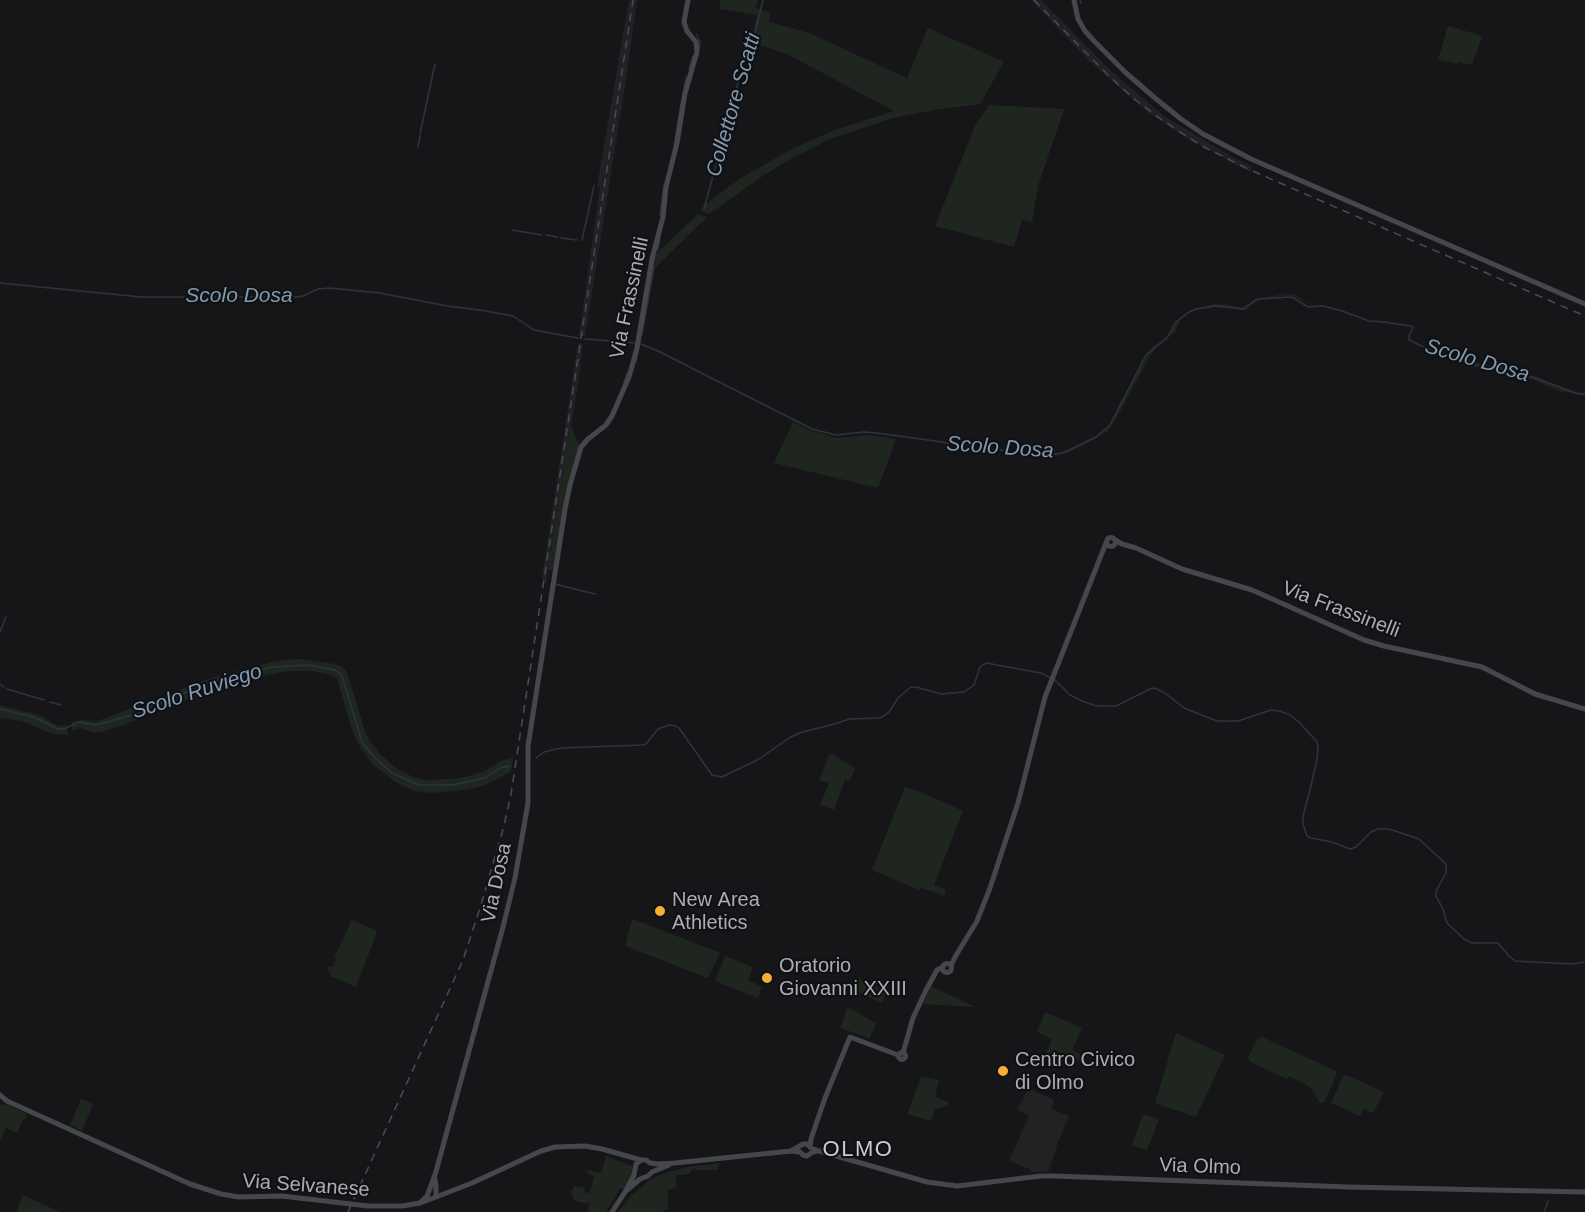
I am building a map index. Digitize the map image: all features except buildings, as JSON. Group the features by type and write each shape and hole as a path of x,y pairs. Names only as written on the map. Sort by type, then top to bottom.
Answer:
{"street":[{"name":"Via Frassinelli","path":"552,591 565,509 579,453 584,443 610,420 628,377 638,345 652,259 663,217 666,187 677,143 685,93 697,52 696,42 684,22 688,0"},
{"path":"1074,0 1078,19 1094,41 1155,98 1203,134 1251,159 1585,304"},
{"name":"Via Frassinelli","path":"811,1146 825,1098 850,1037 902,1052 913,1018 934,975 937,970 946,967 955,957 976,923 1011,825 1050,681 1103,553 1111,543 1131,545 1182,569 1252,590 1364,640 1482,667 1535,694 1585,709"},
{"name":"Via Dosa","path":"433,1185 503,927 514,878 528,803 528,746 552,591"},
{"name":"Via Selvanese","path":"0,1095 7,1101 190,1184 221,1194 248,1198 290,1197 368,1206 402,1206 436,1197 551,1148 585,1146 641,1160"},
{"name":"Via Selvanese","path":"0,1100 7,1101"},
{"path":"612,1212 641,1160 675,1163 791,1151 811,1146"},
{"path":"801,1148 805,1156 811,1146"},
{"name":"Via Olmo","path":"811,1146 819,1151 927,1182 957,1186 1047,1176 1348,1187 1585,1192"},
{"name":"Via Selvanese","path":"611,1152 631,1162 635,1169"},
{"path":"650,1162 652,1172"},
{"path":"625,1192 652,1172 675,1163"},
{"path":"635,1169 642,1178"},
{"path":"420,1203 426,1198 433,1185"},
{"path":"433,1185 447,1192"},
{"path":"433,1185 436,1197"}],"shaded area":[{"path":"629,0 637,0 624,92 585,336 579,336 600,187 597,186"},
{"path":"721,0 758,0 756,8 770,13 769,22 809,33 907,78 928,28 1004,62 980,104 893,118 830,139 764,175 709,214 701,211 704,204 741,178 788,151 832,131 894,111 787,54 751,42 757,15 719,9"},
{"path":"1031,0 1041,0 1110,70 1164,116 1234,158 1252,166 1250,172 1182,135 1148,112 1089,61"},
{"path":"1448,26 1482,36 1472,65 1438,60"},
{"path":"989,105 1064,109 1038,186 1032,222 1022,220 1014,247 935,226 975,126"},
{"path":"698,214 707,217 652,271 656,254"},
{"path":"1294,294 1316,306 1310,305 1293,296 1287,295 1259,300 1245,310 1217,306 1196,309 1181,319 1174,333 1158,344 1108,431 1063,454 1050,457 1038,455 1038,453 1059,454 1105,431 1152,347 1167,337 1181,317 1191,310 1214,304 1242,308 1256,299"},
{"path":"578,343 583,344 578,383 546,584 542,578"},
{"path":"1450,354 1486,365 1500,365 1562,389 1585,393 1585,395 1560,391 1532,379 1512,376 1496,368 1477,367"},
{"path":"793,422 836,438 870,435 896,439 878,488 774,463"},
{"path":"571,427 579,445 568,485 553,570 548,570"},
{"path":"303,659 335,664 346,671 370,741 380,754 396,768 421,779 460,778 483,772 503,760 513,758 511,772 483,786 432,793 415,791 395,782 372,764 359,745 351,727 337,678 311,671 288,671 252,678 182,701 101,732 81,728 73,731 71,722 84,720 95,722 211,678 272,662"},
{"path":"0,705 39,715 56,725 67,724 68,735 53,734 22,721 0,718"},
{"path":"830,753 855,768 851,778 845,779 834,810 820,805 829,783 819,780"},
{"path":"905,787 963,811 934,885 946,890 944,896 920,887 919,890 872,870"},
{"path":"633,919 720,953 708,978 625,946"},
{"path":"352,920 376,930 356,987 330,976 331,972 327,971 336,959 334,958"},
{"path":"725,956 753,967 748,980 762,987 758,998 715,981"},
{"path":"860,978 887,991 882,1003 854,990"},
{"path":"931,986 975,1007 923,1004"},
{"path":"848,1007 876,1023 869,1040 840,1028"},
{"path":"1045,1012 1082,1028 1072,1050 1084,1056 1083,1060 1042,1058 1052,1039 1037,1032"},
{"path":"1176,1033 1225,1055 1196,1117 1155,1103"},
{"path":"1262,1037 1336,1071 1324,1103 1320,1103 1310,1087 1289,1076 1287,1079 1250,1062 1248,1057 1257,1039"},
{"path":"1346,1075 1384,1092 1373,1113 1363,1109 1360,1116 1331,1103 1343,1076"},
{"path":"921,1077 939,1080 935,1097 948,1102 947,1106 935,1109 931,1121 907,1114"},
{"path":"1028,1088 1054,1100 1051,1109 1069,1116 1049,1170 1046,1172 1031,1172 1030,1169 1009,1161 1029,1116 1017,1110"},
{"path":"81,1099 93,1104 82,1131 70,1125"},
{"path":"0,1104 8,1105 28,1115 23,1119 18,1132 6,1128 0,1141"},
{"path":"1143,1114 1159,1119 1147,1150 1132,1146"},
{"path":"606,1156 632,1166 632,1174 623,1189 620,1188 606,1212 588,1212 589,1204 575,1201 571,1193 574,1186 585,1188 584,1192 590,1193 594,1176 587,1173 588,1170 601,1173"},
{"path":"720,1163 718,1170 693,1169 689,1174 678,1175 676,1188 668,1190 668,1209 661,1212 618,1212 632,1195 651,1179 687,1167"},
{"path":"23,1195 60,1212 16,1212"}],"waterway":[{"name":"Collettore Scatti","path":"704,209 748,46 753,40 763,0"},
{"path":"697,35 700,43 699,49"},
{"path":"689,69 693,56"},
{"path":"420,134 435,64"},
{"path":"684,87 687,76"},
{"path":"674,146 681,103"},
{"path":"418,147 420,136"},
{"path":"660,215 664,185"},
{"path":"582,240 594,186"},
{"path":"512,230 542,235"},
{"path":"546,235 557,237"},
{"path":"561,238 577,240"},
{"path":"658,249 660,238"},
{"path":"642,334 654,267"},
{"name":"Scolo Dosa","path":"0,283 141,297 297,297 318,289 330,288 380,293 513,316 534,330 578,338"},
{"name":"Scolo Dosa","path":"641,344 812,429 836,435 877,433 942,442 973,450 1001,450 1034,455 1065,452 1096,437 1110,425 1146,355 1167,338 1176,322 1189,312 1215,306 1243,309 1257,299 1292,297 1308,307 1323,306 1369,321 1411,326 1413,327 1409,340 1430,350 1441,352 1462,362 1487,368 1499,366 1509,374 1533,377 1578,394 1585,394"},
{"name":"Scolo Dosa","path":"585,339 637,343"},
{"path":"636,362 638,352"},
{"path":"624,383 627,373"},
{"path":"555,584 595,594"},
{"path":"0,632 6,617"},
{"name":"Scolo Ruviego","path":"536,758 544,752 561,748 642,745 646,744 658,729 669,725 679,728 712,775 722,777 759,759 799,733 850,719 884,716 898,698 911,687 941,694 964,692 974,685 980,667 986,663 1041,673 1051,678"},
{"name":"Scolo Ruviego","path":"0,709 34,717 58,729 64,729 79,722 96,725 129,716 225,678 273,667 309,665 335,670 342,676 362,742 392,773 419,785 452,785 485,778 500,768 510,766"},
{"name":"Scolo Ruviego","path":"1055,680 1070,695 1097,706 1116,706 1155,688 1184,708 1217,721 1238,721 1271,710 1290,715 1299,722 1318,746 1303,816 1307,836 1350,849 1356,847 1371,832 1378,829 1389,829 1419,839 1446,864 1446,873 1436,891 1436,896 1447,923 1464,939 1472,943 1498,943 1515,961 1572,964 1585,962"},
{"path":"0,684 4,687"},
{"path":"7,689 44,700"},
{"path":"50,702 61,705"},
{"path":"1544,1212 1548,1201"}],"railway":[{"path":"348,1212 463,960 504,826 511,794 633,0"},
{"path":"1034,0 1133,98 1200,145 1248,169 1585,316"}],"place":[{"name":"New Area Athletics","path":"660,911"},
{"name":"Oratorio Giovanni XXIII","path":"767,978"},
{"name":"Centro Civico di Olmo","path":"1003,1071"}],"district":[{"name":"OLMO","path":"858,1150"}]}
